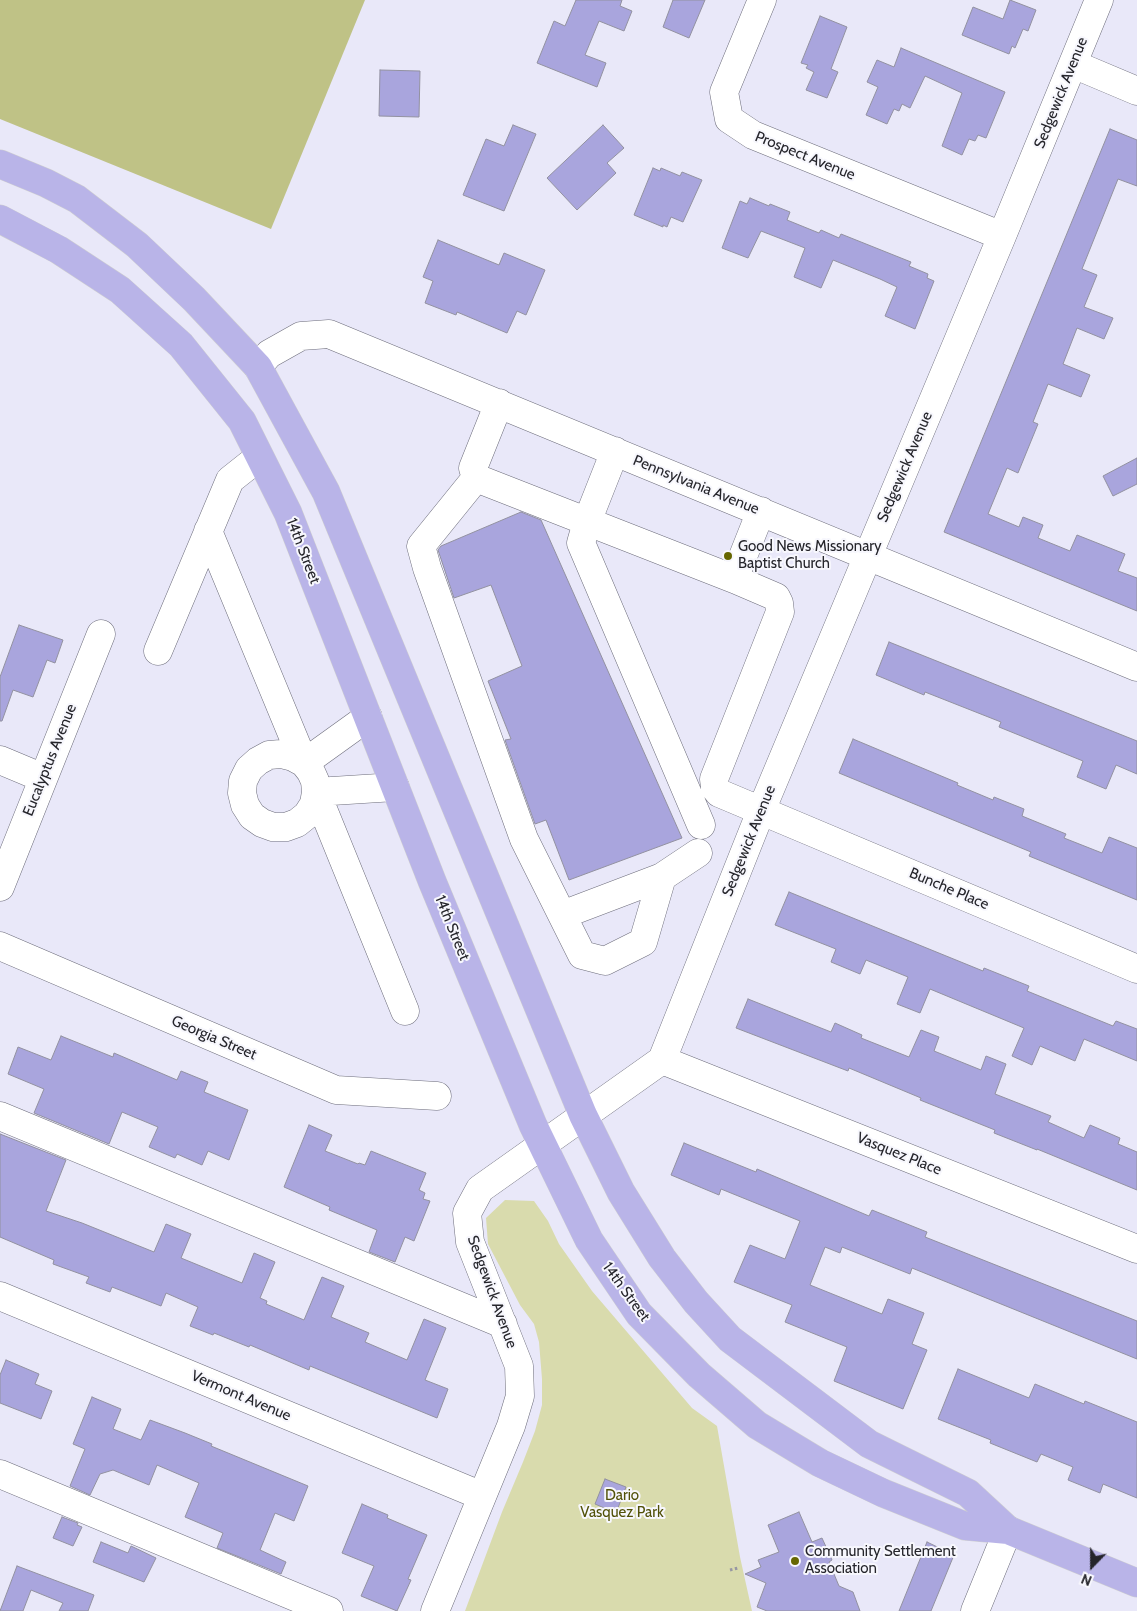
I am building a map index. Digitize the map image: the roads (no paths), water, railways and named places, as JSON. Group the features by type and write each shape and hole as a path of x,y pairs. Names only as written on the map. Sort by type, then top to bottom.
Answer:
{"main road":[{"name":"14th Street","path":"0,164 46,183 77,199 130,239 194,299 258,367 326,492 583,1115 621,1192 662,1258 696,1302 730,1339 869,1444 968,1493 1008,1530"},
{"name":"14th Street","path":"0,219 59,250 120,290 181,344 242,421 288,513 432,881 543,1146 589,1240 639,1314 699,1375 757,1425 820,1463 883,1493 965,1526 1008,1530 1137,1583"}],"street":[{"name":"Prospect Avenue","path":"762,0 724,92 729,119 752,135 1002,236"},
{"name":"Sedgewick Avenue","path":"435,1611 511,1426 520,1396 519,1366 470,1242 467,1213 480,1189 662,1060 761,811 1099,0"},
{"path":"1073,64 1137,91"},
{"name":"Pennsylvania Avenue","path":"258,367 269,354 301,336 329,334 1137,667"},
{"path":"476,478 473,468 499,403"},
{"path":"615,452 586,522 581,543 701,825"},
{"path":"158,651 230,480 259,456"},
{"path":"476,478 734,579 776,597 780,603 780,612 715,784 696,843 698,853 704,858 737,870"},
{"path":"476,478 421,546 427,568 524,839 582,955 606,961 643,942 662,877"},
{"path":"734,579 761,511"},
{"path":"208,531 304,764"},
{"name":"Eucalyptus Avenue","path":"0,887 101,634"},
{"path":"304,764 368,717"},
{"path":"281,754 293,757 304,764 311,772 316,792 314,804 307,815 298,823 286,827 274,827 262,823 252,816 245,805 242,793 243,781 249,770 258,761 269,755 281,754"},
{"path":"0,760 43,778"},
{"name":"Bunche Place","path":"715,784 719,793 1137,969"},
{"path":"316,792 395,787"},
{"path":"316,792 405,1012"},
{"path":"562,915 662,877 698,853"},
{"name":"Georgia Street","path":"0,946 336,1090 437,1096"},
{"name":"Vasquez Place","path":"662,1060 1137,1248"},
{"path":"0,1116 503,1324"},
{"name":"Vermont Avenue","path":"0,1296 482,1496"},
{"path":"0,1474 329,1611"},
{"path":"975,1611 1008,1530"}],"place":[{"name":"Good News Missionary Baptist Church","path":"728,556"},
{"name":"Community Settlement Association","path":"795,1561"}],"park label":[{"name":"Dario Vasquez Park","path":"622,1504"}]}
